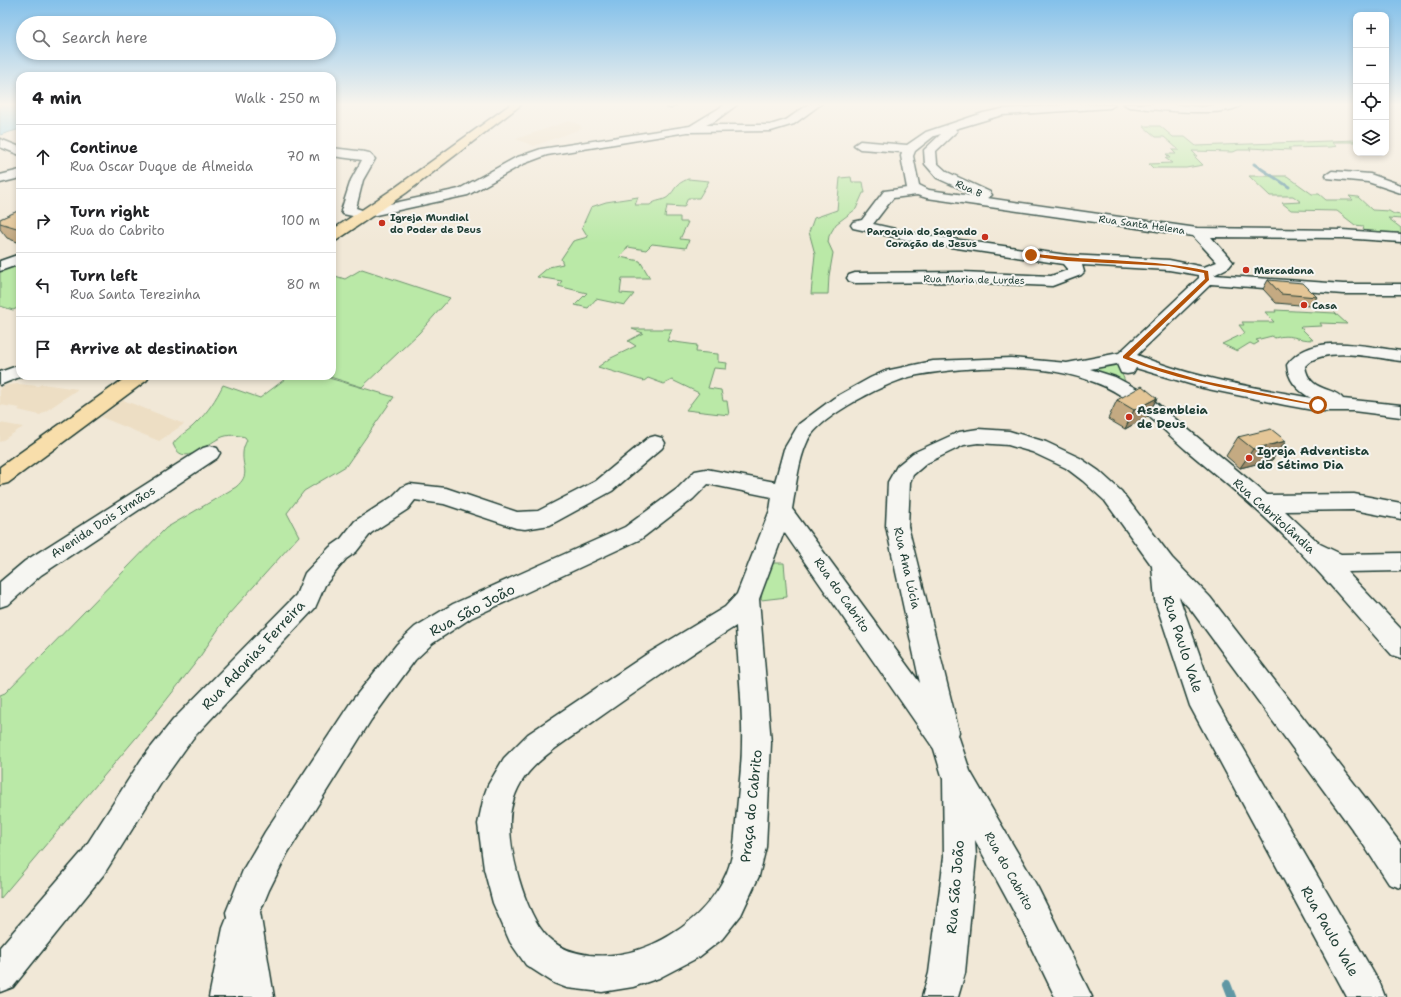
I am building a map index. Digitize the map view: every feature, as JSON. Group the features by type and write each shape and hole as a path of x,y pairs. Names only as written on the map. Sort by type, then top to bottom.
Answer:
{"main road":[{"path":"336,234 401,190 454,151"},
{"path":"336,219 365,199"},
{"path":"0,459 109,380"},
{"path":"0,478 135,380"}],"street":[{"path":"336,152 364,156 370,160 357,180 348,211 356,214 468,190 511,165 540,154 556,151"},
{"path":"909,151 907,165 913,187 918,191"},
{"name":"Rua B","path":"930,151 929,157 931,164 942,175 969,189 1018,207"},
{"path":"0,179 16,175"},
{"path":"1332,175 1370,178 1401,189"},
{"path":"401,190 404,194 410,197 425,199"},
{"name":"Rua Santa Helena","path":"1067,260 917,238 858,225 867,223 887,195 891,193 918,191 927,194 1197,232 1342,234 1401,238"},
{"path":"1125,357 1207,275 1224,264 1225,262 1202,235 1197,232"},
{"path":"0,266 16,260"},
{"path":"1067,260 1169,265 1207,275 1325,288 1401,289"},
{"name":"Rua Maria de Lurdes","path":"855,278 962,277 1052,281 1076,272 1074,266 1067,260"},
{"path":"1353,405 1321,396 1307,387 1296,373 1297,362 1310,353 1324,350 1401,356"},
{"path":"1125,357 1128,377 1136,396"},
{"path":"1065,368 1125,357 1147,366 1219,386 1318,405 1353,405 1401,411"},
{"path":"783,501 794,450 803,431 848,398 893,375 920,369 967,364 1014,364 1065,368 1105,379 1136,396"},
{"path":"0,379 16,372"},
{"name":"Rua Cabritolândia","path":"1136,396 1262,503 1305,542 1401,647"},
{"name":"Rua Ana Lúcia","path":"947,743 897,526 899,482 904,471 911,465 920,458 947,444 959,439 978,436 1009,438 1045,450 1073,463 1109,492 1164,564"},
{"name":"Rua Adonias Ferreira","path":"0,974 93,863 152,770 183,729 306,601 314,580 338,553 348,546 363,527 400,503 410,492 446,496 516,520 525,521 542,519 604,486 655,443"},
{"name":"Avenida Dois Irmãos","path":"0,597 33,568 210,453"},
{"name":"Rua São João","path":"227,997 243,912 256,880 276,842 361,711 406,652 424,635 462,611 633,532 685,494 703,476 783,501"},
{"name":"Praça do Cabrito","path":"747,599 726,620 656,662 538,744 514,768 500,796 494,824 500,869 510,903 522,930 538,953 567,970 602,974 633,969 659,960 687,945 710,927 729,903 743,876 750,847 758,743 747,599 783,501"},
{"name":"Rua do Cabrito","path":"783,501 947,743 957,777 1026,900 1074,997"},
{"path":"1262,503 1354,502 1401,511"},
{"path":"1305,542 1337,562 1401,562"},
{"name":"Rua Paulo Vale","path":"1164,564 1201,604 1374,833 1401,872"},
{"name":"Rua Paulo Vale","path":"1164,564 1167,600 1204,706 1367,997"},
{"name":"Rua São João","path":"940,997 947,973 960,857 957,777"},
{"path":"243,912 256,997"}],"shaded area":[{"path":"18,384 38,386 42,384 78,389 40,415 18,410 20,408 0,405 0,388 7,385"},
{"path":"123,400 184,424 159,441 101,417"},
{"path":"0,423 23,427 0,442"}],"green space":[{"path":"1173,151 1237,151 1233,152 1192,151 1197,156 1194,156 1203,165 1186,168 1153,168 1149,164 1172,163 1165,158 1170,158 1166,154 1176,154"},
{"path":"1249,176 1287,176 1312,194 1319,194 1326,200 1353,200 1349,196 1358,197 1372,210 1389,211 1394,214 1401,215 1401,219 1388,218 1401,228 1401,233 1364,231 1363,226 1355,225 1337,211 1291,210 1282,203 1301,202 1293,196 1270,196"},
{"path":"851,177 852,182 863,182 865,193 863,193 856,209 836,224 829,236 828,242 833,253 828,294 811,294 815,254 809,232 814,218 837,210 840,178"},
{"path":"688,179 709,181 699,198 688,198 684,207 667,206 665,217 680,217 680,222 688,222 680,239 689,240 686,248 652,244 646,250 628,247 620,257 640,261 650,278 622,278 620,293 634,294 625,305 596,299 588,308 575,305 587,293 558,286 562,281 537,277 549,267 563,264 561,259 573,241 588,237 582,227 591,207 606,202 638,197 635,205 650,205 668,197 678,185"},
{"path":"16,263 16,309 13,310 0,306 0,269"},
{"path":"362,269 450,298 419,333 362,387 336,379 336,276 345,279"},
{"path":"1275,310 1335,313 1347,324 1320,323 1322,326 1300,327 1313,340 1289,336 1275,338 1272,336 1256,340 1259,342 1254,345 1250,343 1237,351 1222,344 1245,333 1239,325 1244,325 1242,322 1274,322 1265,312 1276,312"},
{"path":"632,329 672,329 667,341 697,345 696,352 718,354 718,362 727,363 726,369 714,368 708,388 721,390 723,401 727,401 729,415 686,410 699,393 672,380 664,384 648,378 644,381 598,367 609,359 636,346 628,341 643,333"},
{"path":"1122,362 1122,374 1127,386 1083,369"},
{"path":"284,380 336,380 394,397 346,466 304,491 287,513 299,536 228,615 197,661 146,726 0,899 0,695 5,693 166,528 236,487 241,482 245,475 243,451 247,440 245,437 232,435 226,436 189,455 177,451 173,444 204,414 215,400 223,385 260,398"},
{"path":"766,563 784,563 787,597 761,600"}],"building":[{"path":"16,212 16,228 0,223 0,219"},
{"path":"1268,280 1303,283 1317,297 1281,294"},
{"path":"1142,386 1157,398 1134,410 1117,400"},
{"path":"1271,429 1286,441 1253,449 1238,437"}],"waterway":[{"path":"1254,164 1289,187"},
{"path":"1227,984 1232,997"}],"place":[{"name":"Igreja Mundial do Poder de Deus","path":"382,223"},
{"name":"Paroquia do Sagrado Coração de Jesus","path":"985,237"},
{"name":"Mercadona","path":"1246,270"},
{"name":"Casa","path":"1304,305"},
{"name":"Assembleia de Deus","path":"1129,417"},
{"name":"Igreja Adventista do Sétimo Dia","path":"1249,458"}],"route":[{"path":"1031,255 1067,260 1169,265 1206,272 1207,279 1125,357 1147,366 1219,386 1318,405"}]}
